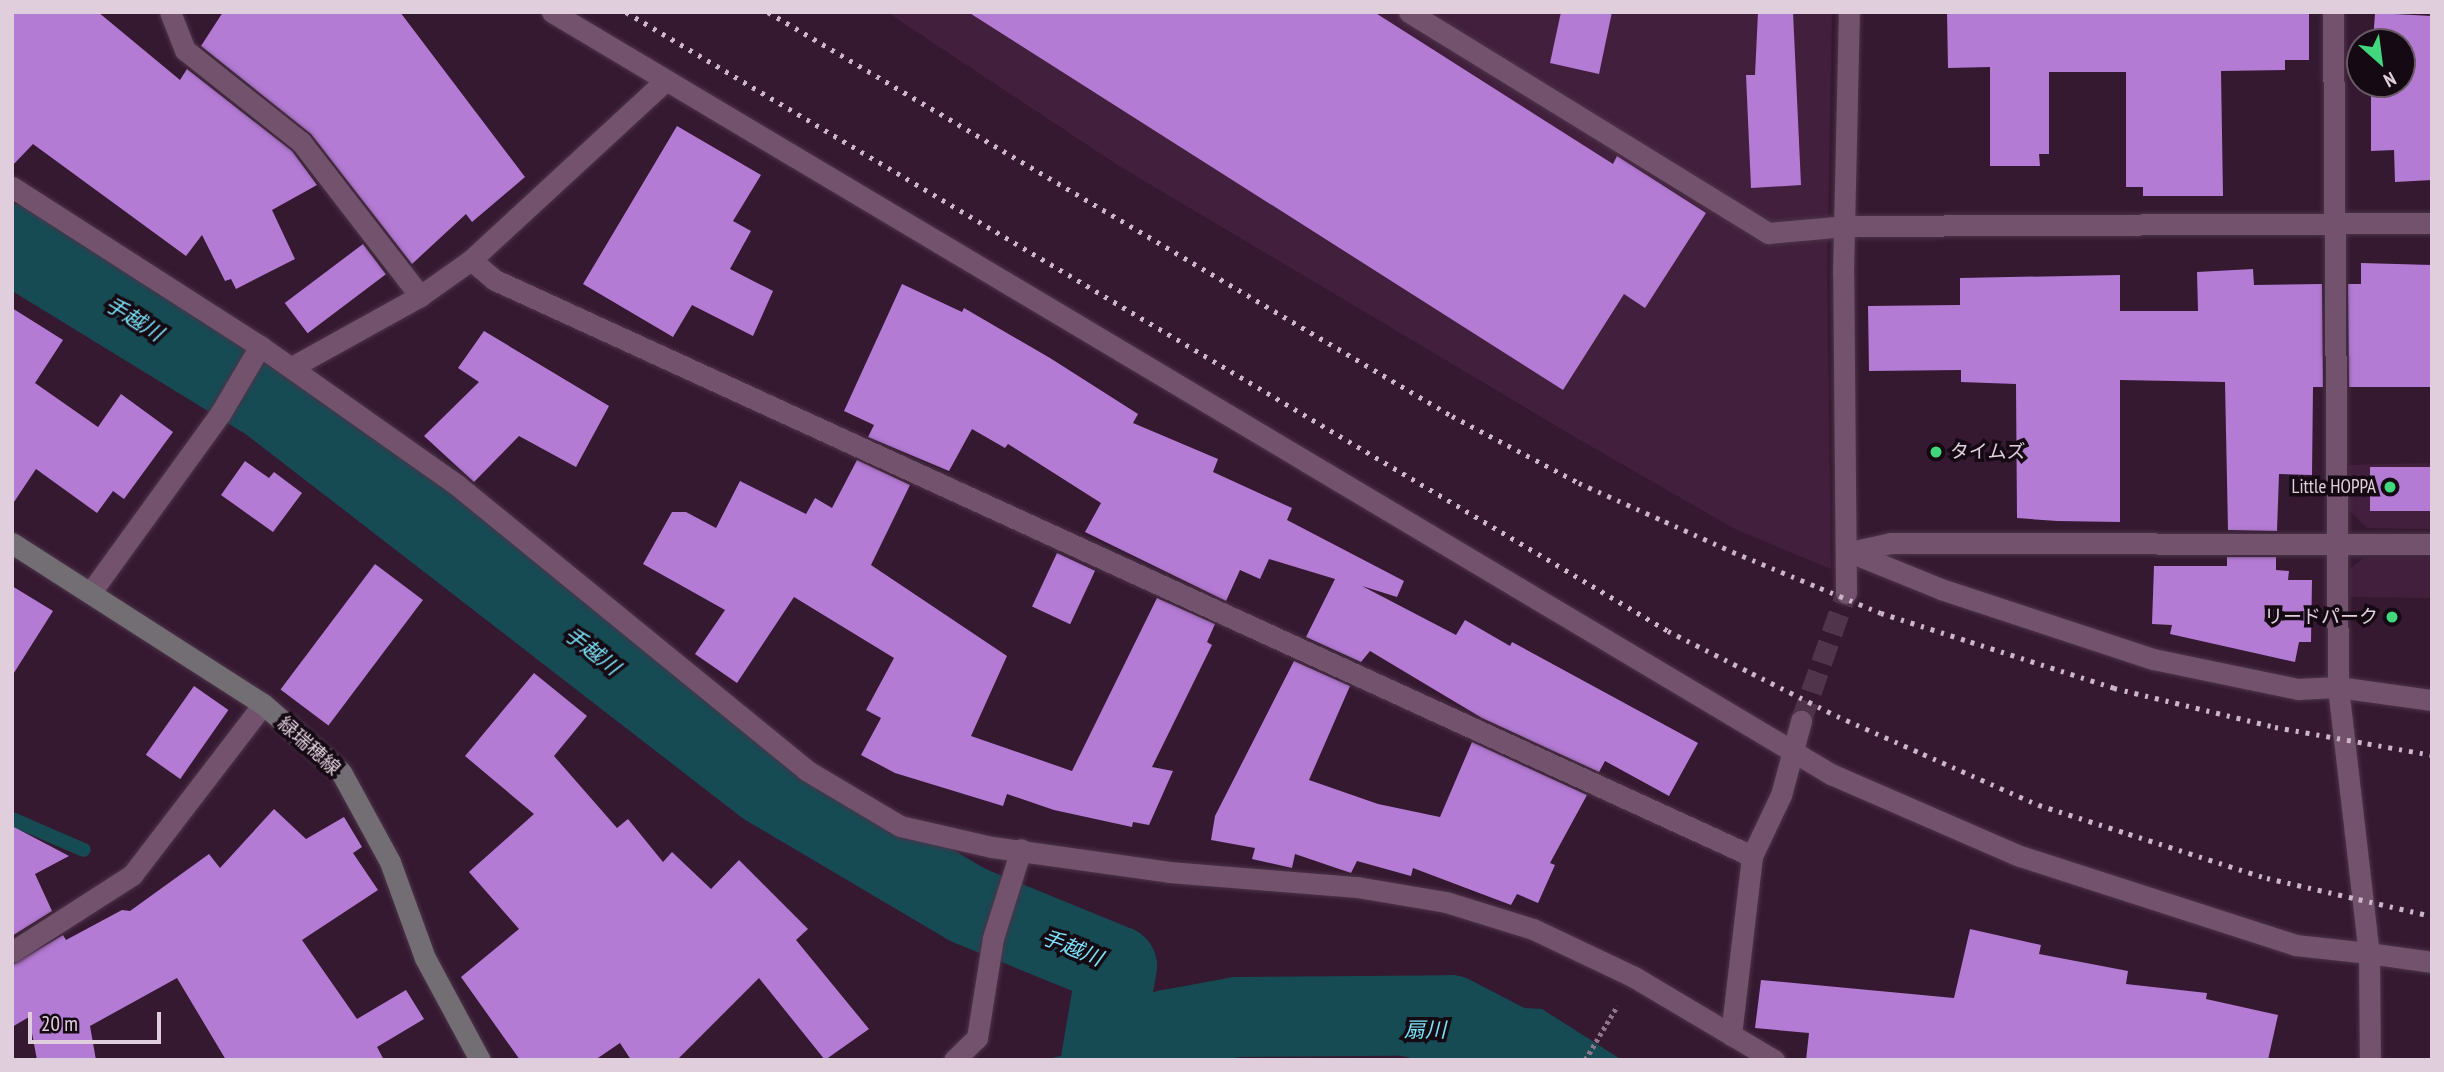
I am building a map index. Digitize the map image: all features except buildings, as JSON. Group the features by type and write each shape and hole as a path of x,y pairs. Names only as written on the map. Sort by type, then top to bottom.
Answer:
{"main road":[{"name":"緑瑞穂線","path":"12,543 263,705 341,772 390,862 425,958 480,1060"}],"street":[{"path":"170,12 185,50 301,142 420,296"},
{"path":"552,12 664,82 1794,752 2020,856 2295,945 2432,962"},
{"path":"1409,12 1769,233 1846,226 2432,223"},
{"path":"1846,593 1850,552 1846,226 1849,12"},
{"path":"2333,12 2334,544 2338,687 2369,953 2370,1060"},
{"path":"292,367 420,296 471,260 664,82"},
{"path":"12,187 257,352 292,367 457,485 806,770 900,826 1021,849 1169,872 1357,887 1446,902 1533,929 1634,977 1774,1060"},
{"path":"471,260 495,280 1752,856"},
{"path":"91,592 220,414 257,352"},
{"path":"1850,552 1891,543 2432,544"},
{"path":"1850,552 1941,589 2153,659 2298,689 2338,687 2432,700"},
{"path":"12,952 132,875 263,705"},
{"path":"1731,1035 1752,856 1794,752 1801,721"},
{"path":"954,1060 977,1038 993,938 1021,849"}],"path":[{"path":"1585,1060 1619,1002"}],"shaded area":[{"path":"887,12 1832,12 1827,275 1831,569 1735,529 1575,437 1116,164"},
{"name":"Little HOPPA","path":"2432,463 2432,529 2367,528 2348,509 2349,465"},
{"path":"2364,558 2432,558 2432,598 2350,597 2350,569"}],"water":[{"name":"扇川","path":"1342,997 1542,1009 1622,1060 1420,1060 1330,1040 1264,1047 1220,1060 1042,1060"}],"waterway":[{"name":"手越川","path":"12,244 271,403 765,785 968,905 1117,966 1101,1060"},
{"path":"12,819 84,850"},
{"name":"扇川","path":"1116,1060 1166,1030 1237,1017 1451,1015 1537,1060"}],"tunnel":[{"path":"1801,721 1846,593"}],"railway":[{"path":"626,12 1668,631 1837,716 2039,805 2267,878 2432,916"},
{"path":"768,12 1452,416 1579,483 1733,552 1881,613 2114,688 2275,727 2432,755"}],"place":[{"name":"タイムズ","path":"1936,452"},
{"name":"Little HOPPA","path":"2390,487"},
{"name":"リードパーク","path":"2392,617"}]}
